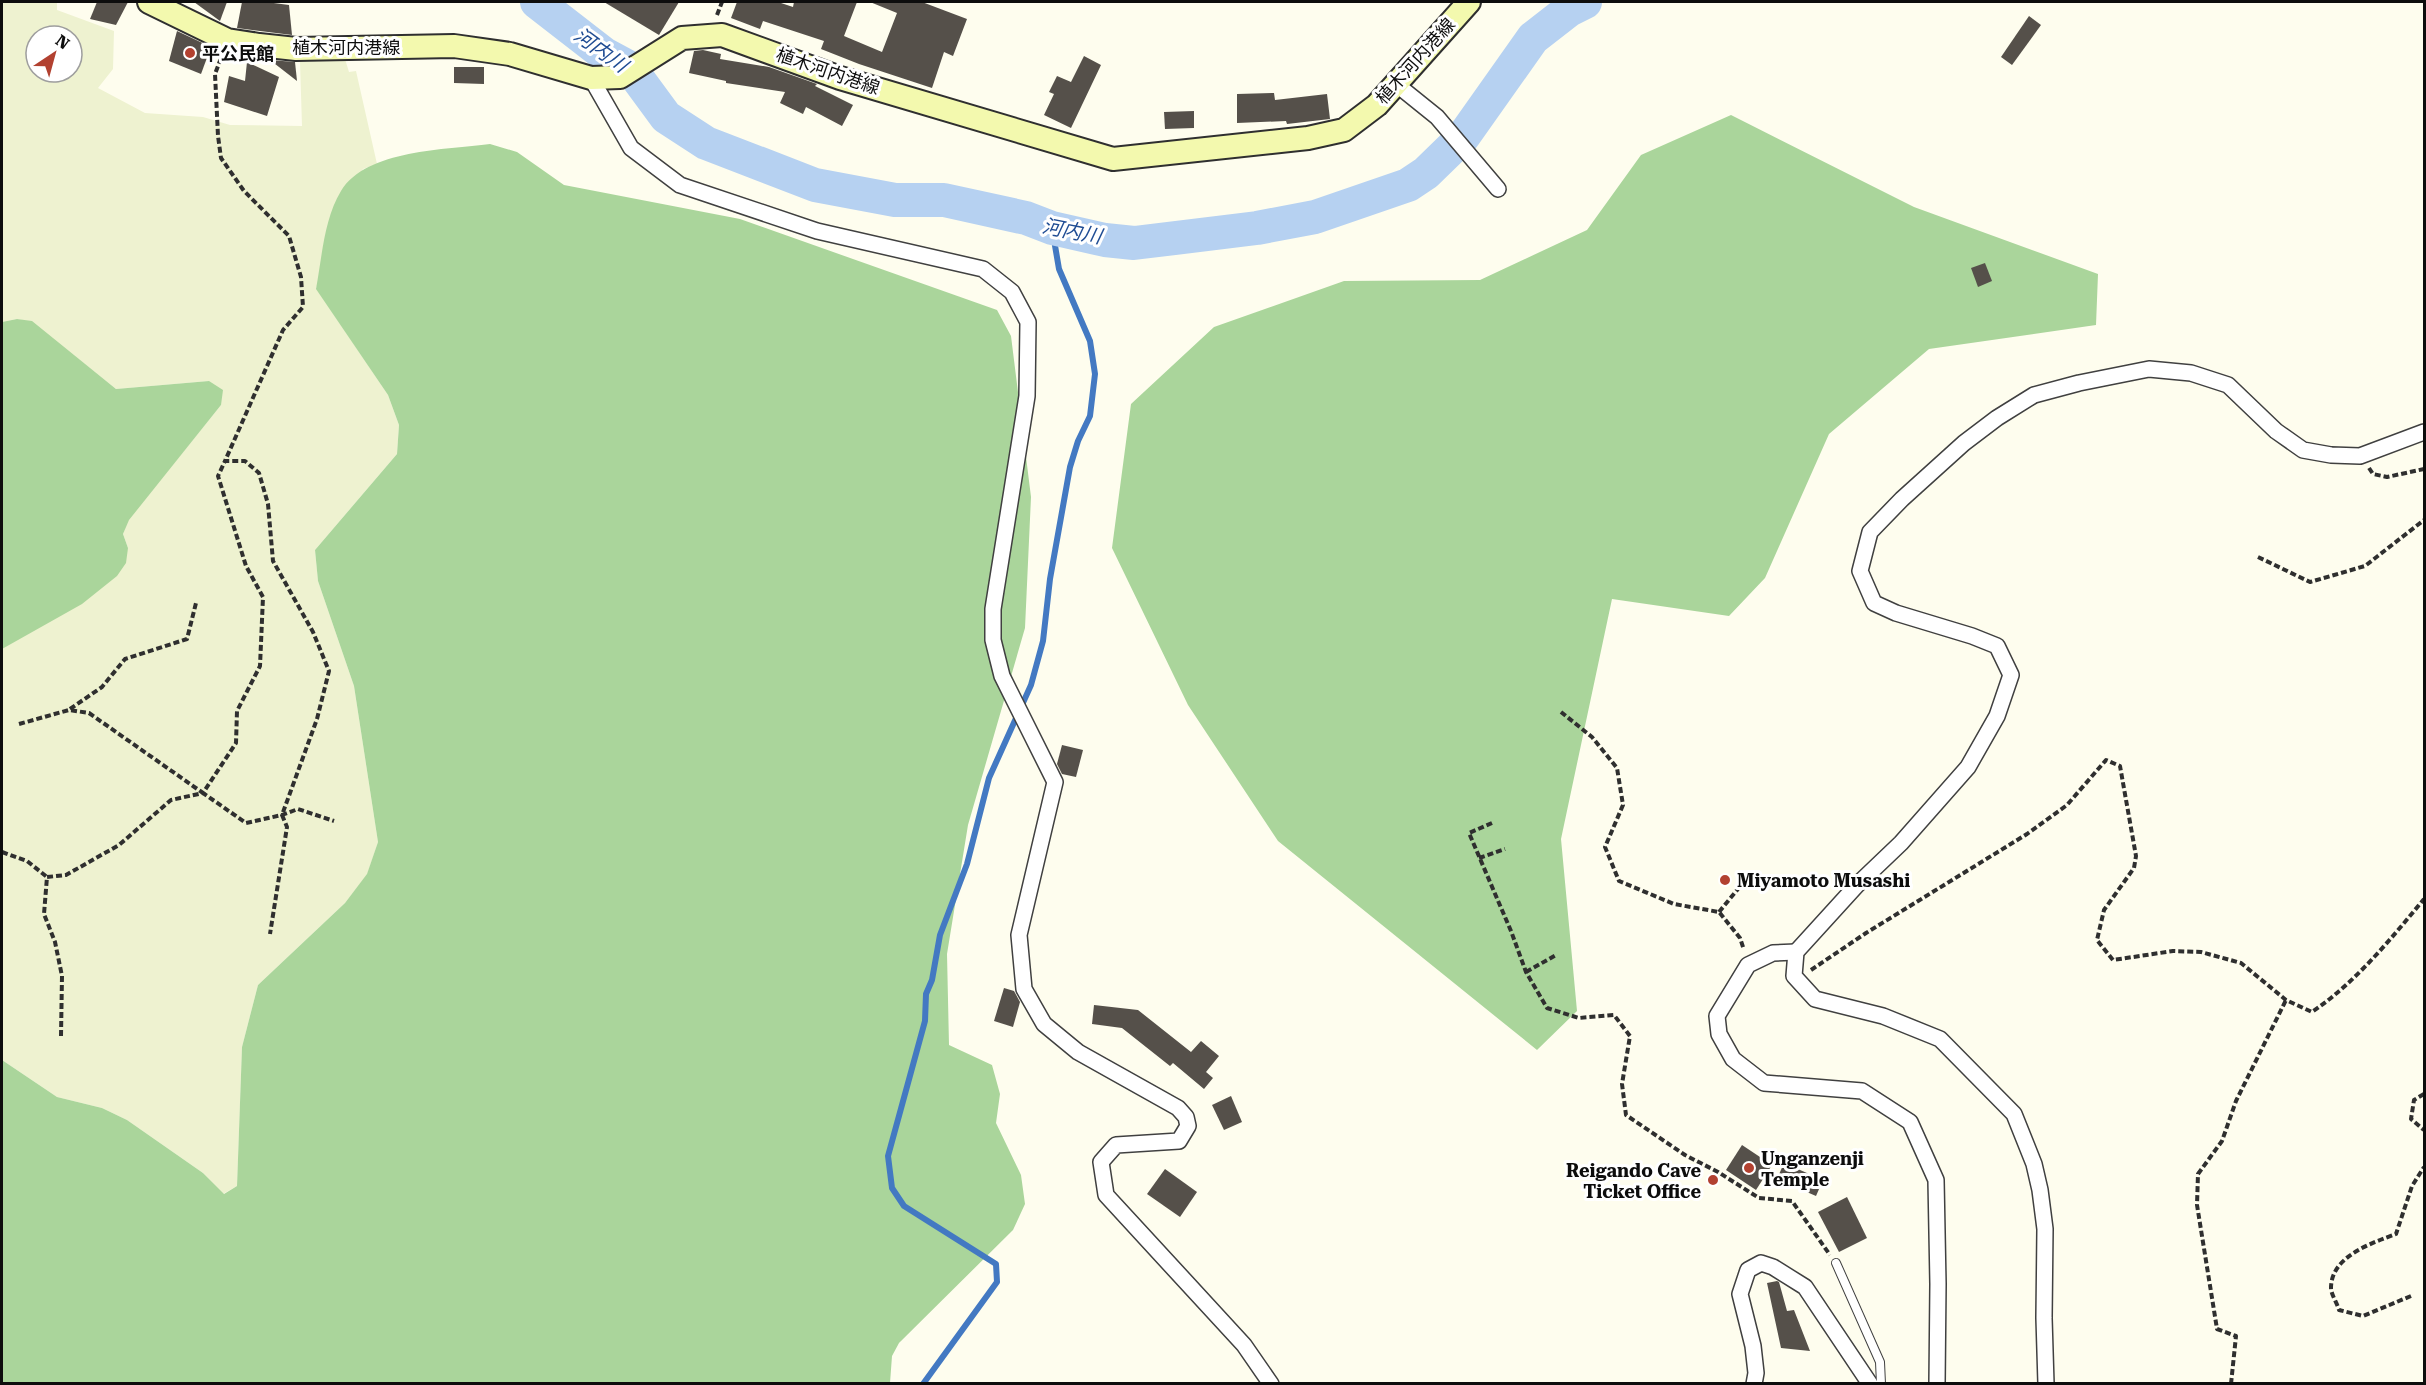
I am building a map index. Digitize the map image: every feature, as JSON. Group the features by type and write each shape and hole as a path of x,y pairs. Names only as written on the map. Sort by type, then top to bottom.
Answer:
{"main road":[{"name":"植木河内港線","path":"149,2 227,40 296,49 454,46 510,54 591,78 620,77 681,38 722,35 786,56 840,78 1113,159 1308,138 1344,130 1377,105 1468,2"}],"street":[{"path":"591,78 631,148 680,185 817,231 983,270 1012,292 1028,322 1027,396 993,609 993,640 1002,676 1055,782 1019,935 1024,989 1044,1024 1078,1052 1178,1108 1186,1117 1188,1126 1179,1140 1116,1145 1101,1162 1106,1196 1244,1346 1271,1383"},
{"path":"1396,84 1437,117 1498,189"},
{"path":"2046,1383 2045,1229 2034,1164 2014,1114 1940,1039 1883,1016 1815,999 1794,976 1796,952 1857,885 1901,843 1968,767 1996,716 2011,675 1997,646 1896,613 1874,603 1860,572 1870,532 1964,443 1997,418 2034,396 2079,383 2149,369 2191,374 2228,385 2276,431 2303,450 2331,455 2360,456 2424,432"},
{"path":"1796,952 1773,953 1748,965 1717,1016 1719,1034 1733,1059 1764,1083 1862,1091 1910,1122 1936,1180 1937,1383"},
{"path":"1754,1383 1756,1373 1753,1346 1740,1294 1748,1270 1761,1263 1773,1267 1805,1287 1870,1383"}],"lane":[{"path":"1836,1263 1880,1362 1881,1383"}],"path":[{"path":"2,852 27,861 47,877 66,875 118,845 171,800 202,793 236,743 237,711 260,666 263,597 246,566 218,476 284,330 303,307 301,277 289,236 244,191 221,158 215,74 227,40"},
{"path":"2360,456 2373,474 2387,477 2424,469"},
{"path":"225,460 246,461 259,473 268,504 273,561 313,632 328,671 317,719 282,815 287,826 270,934"},
{"path":"2258,557 2310,582 2365,566 2424,520"},
{"path":"19,724 69,710 102,687 125,659 187,639 196,603"},
{"path":"69,710 89,713 246,823 298,809 334,821"},
{"path":"1561,712 1593,737 1617,768 1623,805 1605,847 1619,881 1674,904 1719,912 1740,938 1748,965"},
{"path":"1794,976 1814,969 1866,933 2027,834 2067,805 2106,760 2120,765 2136,856 2134,868 2104,910 2097,940 2113,960 2172,951 2201,952 2241,963 2286,1000 2312,1012 2337,995 2393,936 2424,899"},
{"path":"1492,823 1469,833 1526,972 1547,1008 1579,1018 1614,1015 1630,1036 1622,1083 1626,1115 1685,1155 1718,1172 1759,1198 1792,1201 1836,1263"},
{"path":"1479,858 1504,849"},
{"path":"47,877 44,914 55,942 62,976 61,1035"},
{"path":"1719,912 1742,884 1747,888"},
{"path":"1526,972 1556,955"},
{"path":"2231,1383 2236,1336 2217,1329 2198,1205 2198,1174 2222,1142 2236,1101 2286,1000"},
{"path":"2424,1094 2414,1100 2411,1119 2424,1130"},
{"path":"2411,1296 2363,1316 2339,1310 2331,1289 2336,1268 2362,1247 2396,1234 2412,1186 2424,1167"}],"green space":[{"path":"2,2 57,2 57,10 114,31 113,69 98,88 145,113 203,117 230,125 302,126 300,62 345,59 349,72 356,71 377,164 363,169 316,288 388,395 399,425 397,454 315,550 318,581 354,686 378,842 367,875 345,903 258,985 242,1047 237,1186 223,1194 203,1173 127,1120 102,1108 57,1097 2,1060 2,649 128,548 123,534 128,520 221,405 209,381 116,389 32,322 17,319 2,322"},
{"path":"1731,115 1914,207 2098,274 2096,325 1929,349 1829,434 1765,578 1729,616 1612,599 1561,839 1577,1011 1537,1050 1278,841 1188,705 1112,548 1131,404 1214,327 1344,281 1480,280 1587,230 1641,155"},
{"path":"490,144 517,152 564,185 740,219 997,310 1011,336 1031,497 1025,628 968,825 947,954 949,1045 992,1065 1000,1094 996,1123 1021,1175 1025,1204 1013,1230 899,1343 892,1356 890,1383 2,1383 2,1060 57,1097 102,1108 127,1120 203,1173 224,1194 237,1186 242,1047 258,985 345,903 367,874 378,842 354,686 318,581 315,550 397,454 399,425 388,395 316,289 322,251 335,202 353,177 388,159 430,150"},
{"path":"17,319 32,321 116,389 209,381 223,390 221,405 129,520 123,534 128,548 126,563 117,576 82,604 2,649 2,322"}],"building":[{"path":"97,2 128,2 116,25 90,19"},
{"path":"194,2 227,2 220,21"},
{"path":"242,2 289,5 292,35 237,28"},
{"path":"604,2 679,2 659,35"},
{"path":"737,2 778,2 793,7 794,2 857,2 844,36 882,52 897,13 870,2 922,2 967,19 953,56 944,52 932,88 821,49 824,41 763,21 760,29 731,18"},
{"path":"2029,16 2041,25 2012,65 2001,57"},
{"name":"平公民館","path":"177,31 211,47 201,74 169,61"},
{"path":"703,50 721,54 720,59 769,67 817,84 815,86 853,105 842,126 806,107 803,114 780,103 785,92 726,83 726,81 689,73 694,51"},
{"path":"1084,56 1101,65 1071,128 1044,115 1054,94 1049,92 1057,76 1071,82"},
{"path":"270,60 295,62 297,81"},
{"path":"247,62 279,77 267,116 224,102 229,76 245,81"},
{"path":"454,67 484,67 484,84 454,83"},
{"path":"1274,93 1275,100 1327,94 1330,119 1287,124 1286,121 1237,123 1237,94"},
{"path":"1194,111 1194,128 1165,129 1164,112"},
{"path":"1985,263 1992,281 1978,287 1971,268"},
{"path":"1062,745 1083,750 1076,777 1062,774 1057,764"},
{"path":"1004,988 1014,991 1020,1002 1013,1027 994,1021"},
{"path":"1094,1005 1138,1010 1191,1052 1201,1041 1219,1056 1206,1072 1213,1078 1204,1089 1173,1063 1170,1066 1122,1028 1092,1024"},
{"path":"1231,1096 1242,1122 1224,1130 1212,1105"},
{"name":"Unganzenji Temple","path":"1742,1145 1772,1165 1756,1190 1726,1170"},
{"path":"1784,1163 1823,1180 1816,1196 1777,1179"},
{"path":"1165,1169 1197,1192 1180,1217 1147,1194"},
{"path":"1847,1197 1867,1238 1839,1252 1818,1212"},
{"path":"1777,1281 1787,1311 1794,1310 1810,1351 1781,1348 1767,1283"}],"waterway":[{"name":"河内川","path":"537,2 604,54 630,68 666,117 706,143 815,185 895,200 944,200 1026,218 1052,228 1105,240 1134,243 1257,228 1315,217 1408,185 1426,173 1463,137 1533,38 1569,10 1585,2"},
{"path":"923,1384 997,1282 996,1264 904,1206 892,1188 888,1156 925,1021 926,994 932,980 940,935 967,864 989,778 1031,685 1043,641 1050,579 1070,467 1078,441 1090,416 1095,374 1090,341 1059,269 1052,228"}],"place":[{"name":"平公民館","path":"190,53"},
{"name":"Miyamoto Musashi","path":"1725,880"},
{"name":"Unganzenji Temple","path":"1749,1168"},
{"name":"Reigando Cave Ticket Office","path":"1713,1180"}]}
